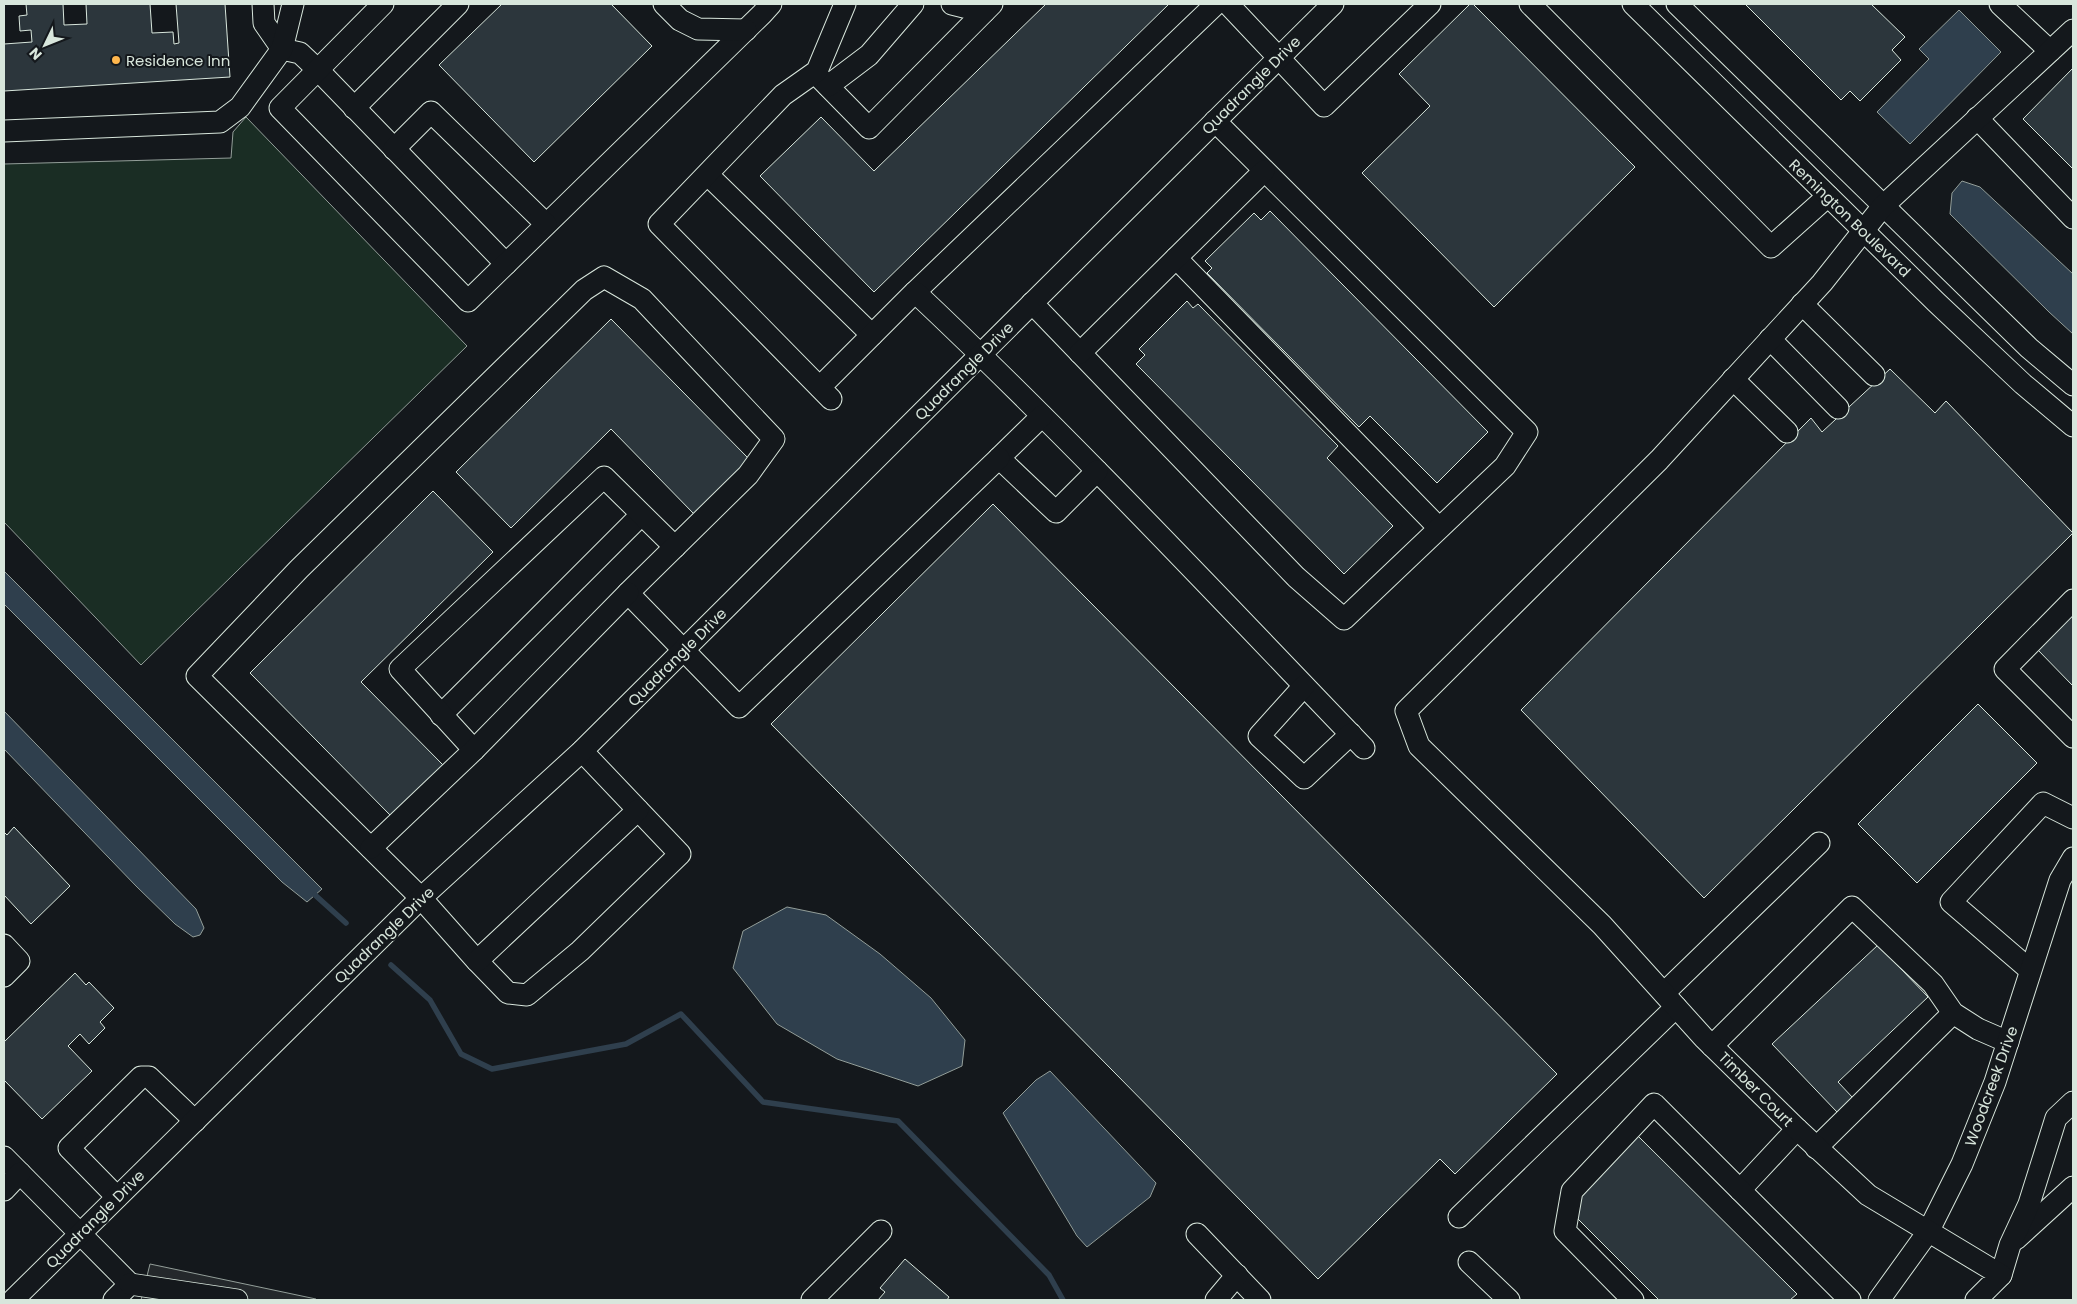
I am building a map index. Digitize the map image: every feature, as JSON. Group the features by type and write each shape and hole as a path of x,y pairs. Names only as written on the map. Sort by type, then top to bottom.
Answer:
{"street":[{"path":"263,4 264,23 282,49 300,54 319,71 506,264"},
{"path":"4,131 220,122 240,107 282,49 293,4"},
{"path":"383,4 319,71 280,108 468,301 771,4"},
{"path":"354,108 458,4"},
{"path":"664,4 680,20 698,29 746,30"},
{"path":"845,4 818,72 821,80 869,128 988,8"},
{"path":"913,4 868,55 821,80 783,96 660,224 826,393 872,335 915,292 1216,4"},
{"path":"952,4 988,8"},
{"path":"1228,4 1324,106 1430,4"},
{"name":"Quadrangle Drive","path":"13,1300 421,898 582,751 1333,4"},
{"path":"1530,4 1771,246 1828,196"},
{"name":"Remington Boulevard","path":"1633,4 1862,230 2023,384 2073,426"},
{"path":"2000,4 2050,51"},
{"path":"1682,5 1883,206 2029,348 2073,385"},
{"path":"1786,432 1733,379 1822,283 1862,230 1883,206 2073,30"},
{"path":"394,149 431,112 546,224"},
{"path":"1977,118 2073,218"},
{"path":"1032,303 1296,577 1344,619 1505,466 1527,432 1215,121"},
{"path":"1080,353 1264,171"},
{"path":"708,175 872,335"},
{"path":"1176,258 1439,528"},
{"path":"371,848 474,750 628,593 748,475 774,439 642,299 604,277 584,290 320,548 197,676 421,898 477,962 508,993 527,995 580,951 680,854 582,751"},
{"path":"915,292 981,354 1097,471 1358,741 1304,778 1259,736 1304,686"},
{"path":"1802,304 1874,375"},
{"path":"1770,339 1838,408"},
{"name":"Timber Court","path":"1733,379 1659,460 1406,711 1419,746 1602,925 1712,1046 1816,1148 1868,1195 2001,1275"},
{"path":"628,593 739,707 1042,416"},
{"path":"999,458 1056,512 1097,471"},
{"path":"474,750 400,669 604,477 675,547"},
{"path":"441,715 642,514"},
{"path":"2073,600 2005,669 2073,737"},
{"path":"2030,970 1951,902 2043,804 2073,818"},
{"path":"477,962 638,810"},
{"path":"1459,1217 1819,844"},
{"name":"Woodcreek Drive","path":"1879,1300 1928,1232 1962,1164 1995,1082 2060,880 2073,858"},
{"path":"1712,1046 1852,906 1933,984 1953,1013 1978,1030 2008,1042"},
{"path":"4,945 19,961 4,976"},
{"path":"1816,1148 1953,1013"},
{"path":"117,1197 69,1148 141,1077 150,1077 195,1121"},
{"path":"1979,1299 2001,1275 2010,1245 2029,1204 2056,1118 2073,1102"},
{"path":"1634,1300 1565,1231 1572,1191 1654,1104 1850,1300"},
{"path":"1740,1190 1797,1129"},
{"path":"4,1157 130,1284 237,1300"},
{"path":"4,1190 20,1173"},
{"path":"2010,1245 2073,1187"},
{"path":"812,1300 881,1231"},
{"path":"1197,1234 1260,1300"},
{"path":"1469,1262 1509,1300"},
{"path":"1216,1300 1236,1275"},
{"path":"114,1300 130,1284"}],"green space":[{"path":"246,117 467,346 141,665 4,522 4,164 231,158 233,132"}],"shaded area":[{"path":"150,1264 316,1299 141,1300"}],"water":[{"path":"1959,10 2001,52 1910,144 1877,112 1929,59 1919,49"},
{"path":"1962,181 1980,187 2073,274 2073,334 1950,214 1952,193"},
{"path":"4,571 322,889 307,902 282,882 4,604"},
{"path":"4,711 196,909 204,928 200,935 193,937 175,924 4,749"},
{"path":"787,907 826,915 880,954 931,998 965,1040 962,1066 918,1086 837,1059 777,1024 733,968 743,931"},
{"path":"1050,1071 1156,1183 1150,1197 1087,1247 1077,1236 1003,1113 1036,1080"}],"building":[{"name":"Residence Inn","path":"26,4 63,4 64,25 87,24 86,4 150,4 152,33 173,32 174,44 179,43 176,4 225,4 230,77 4,91 4,44 32,42 31,30 20,31 19,16 27,15"},
{"path":"502,4 611,4 652,46 534,162 439,65"},
{"path":"1046,4 1169,4 874,292 760,176 821,117 874,171"},
{"path":"1470,4 1473,4 1635,167 1494,307 1362,173 1430,106 1399,74"},
{"path":"1745,4 1871,4 1905,37 1892,50 1901,60 1860,101 1850,91 1841,100"},
{"path":"2073,68 2073,169 2023,119"},
{"path":"1270,211 1488,432 1437,483 1370,416 1359,427 1207,273 1212,268 1205,261 1254,213 1261,220"},
{"path":"1187,301 1193,308 1198,304 1338,446 1327,458 1393,526 1344,574 1136,364 1145,355 1139,349"},
{"path":"611,319 749,459 694,514 611,429 511,528 456,472"},
{"path":"1890,369 1935,413 1946,401 2073,533 1704,898 1521,710 1811,418 1822,432"},
{"path":"433,491 493,552 361,682 443,765 391,816 250,673"},
{"path":"993,504 1557,1074 1455,1174 1440,1159 1318,1279 771,724"},
{"path":"2073,614 2073,686 2037,649"},
{"path":"1978,704 2037,763 1917,883 1858,824"},
{"path":"14,827 70,886 31,924 4,895 4,832 7,835"},
{"path":"1878,945 1928,997 1838,1082 1853,1098 1837,1112 1772,1044"},
{"path":"75,973 86,985 89,982 114,1008 100,1022 105,1028 89,1044 80,1034 68,1046 92,1071 42,1119 4,1080 4,1042"},
{"path":"1637,1135 1797,1294 1790,1300 1659,1300 1574,1215 1584,1187"},
{"path":"905,1259 949,1297 947,1300 878,1300 885,1292 880,1288"}],"waterway":[{"path":"315,895 346,923"},
{"path":"391,965 430,1000 461,1054 492,1069 626,1044 681,1014 763,1102 898,1121 1049,1275 1063,1300"}],"place":[{"name":"Residence Inn","path":"116,60"}]}
